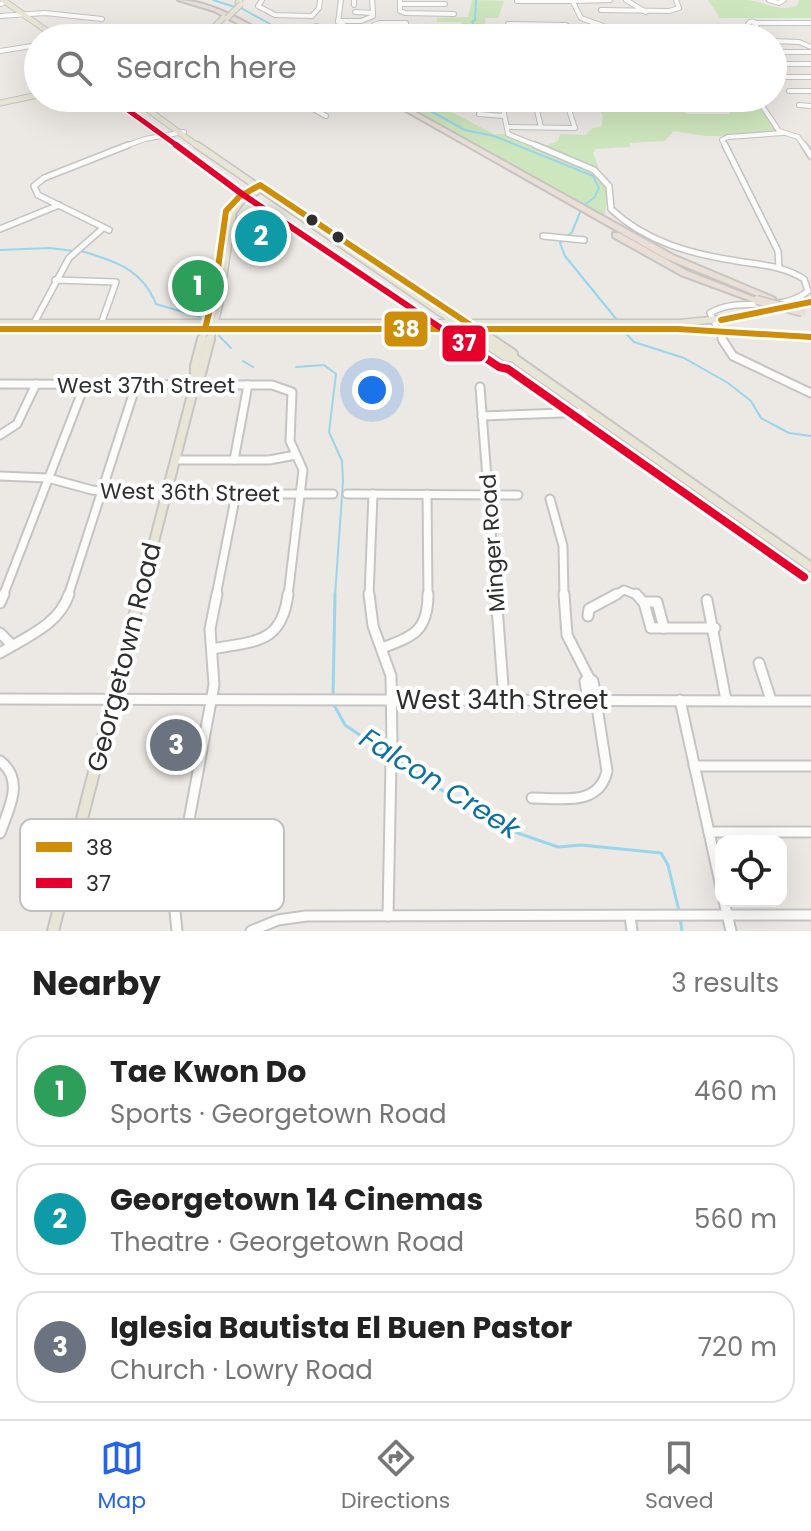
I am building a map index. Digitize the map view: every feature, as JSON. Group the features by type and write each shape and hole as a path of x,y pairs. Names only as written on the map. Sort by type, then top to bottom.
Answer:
{"highway":[{"path":"180,0 224,13 244,24"},
{"path":"195,0 253,24"},
{"path":"400,112 566,203"},
{"path":"410,112 684,273 757,300 808,312"},
{"path":"594,219 684,264 808,312"}],"main road":[{"path":"2,2 34,24"},
{"path":"220,24 241,2"},
{"path":"0,102 24,97"},
{"path":"154,112 259,188 445,314 478,330 513,354 512,357"},
{"path":"259,188 468,326 506,357 512,357 811,567"},
{"name":"Georgetown Road","path":"82,819 175,460 194,384 192,381 209,326 233,212 241,201 259,188"},
{"path":"668,329 811,302"},
{"path":"437,323 445,314"},
{"path":"0,326 85,329 636,326 715,321"},
{"path":"0,326 34,323 295,329 459,323"},
{"path":"85,329 122,324"},
{"path":"478,330 603,326"},
{"path":"636,326 811,337"},
{"path":"494,341 497,333 504,330"},
{"name":"Georgetown Road","path":"53,931 58,911"}],"street":[{"path":"262,0 258,6 275,15 312,16"},
{"path":"312,16 319,8 320,0"},
{"path":"338,21 341,0"},
{"path":"338,21 361,21 373,16 372,0"},
{"path":"515,12 517,0 610,0"},
{"path":"573,1 603,0"},
{"path":"626,0 646,12"},
{"path":"601,10 669,11 679,7 676,0"},
{"path":"769,0 779,3 784,0"},
{"path":"573,1 582,19 596,24"},
{"path":"445,4 400,2 403,13 454,14"},
{"path":"355,12 373,13"},
{"path":"0,16 20,14 102,19"},
{"path":"312,16 315,24"},
{"path":"338,21 343,24"},
{"path":"754,23 811,23"},
{"path":"790,23 795,30"},
{"path":"787,42 803,43 811,50"},
{"path":"0,51 24,47"},
{"path":"787,51 811,50"},
{"path":"787,64 811,64"},
{"path":"787,77 811,77"},
{"path":"789,91 811,91"},
{"path":"799,105 811,106"},
{"path":"319,112 326,116"},
{"path":"503,112 508,130"},
{"path":"537,112 541,127"},
{"path":"508,130 575,128 570,112"},
{"path":"767,112 783,133"},
{"path":"479,114 504,116"},
{"path":"508,130 591,167 609,186 612,211 665,243 701,256 779,268 804,279 809,288 805,296 762,306 713,309 710,313 726,349 737,359 811,393"},
{"path":"34,323 55,280 73,253 106,229 36,194 36,184 143,139 181,132"},
{"path":"779,268 778,251 722,140 726,137 783,133 798,137 811,155"},
{"path":"0,229 59,205"},
{"path":"546,236 582,240"},
{"path":"55,280 116,282 101,324"},
{"name":"West 37th Street","path":"0,384 279,386 290,390 294,399 290,441 296,455"},
{"path":"0,435 17,425 36,384"},
{"path":"0,603 85,384"},
{"path":"0,653 46,626 63,608 136,385"},
{"path":"234,460 248,385"},
{"name":"Minger Road","path":"480,387 504,699"},
{"path":"482,416 589,412"},
{"path":"175,460 271,460 296,455 303,470 283,622 265,637 212,649"},
{"name":"West 36th Street","path":"0,476 48,478 101,492 333,494"},
{"path":"189,819 214,675 211,624 236,494"},
{"path":"347,494 518,495"},
{"path":"373,494 369,599 372,623 390,672 392,746"},
{"path":"382,648 413,636 428,616 427,494"},
{"path":"532,798 583,798 593,795 604,785 607,769 592,700 593,681 589,678 586,664 571,646 564,601 563,542 552,518 550,499"},
{"path":"588,616 589,609 624,590 638,594 646,602 651,628 715,628"},
{"path":"707,600 715,628 716,661 726,700"},
{"path":"0,633 11,644"},
{"path":"759,663 771,700"},
{"name":"West 34th Street","path":"0,699 811,701"},
{"path":"680,700 715,860"},
{"path":"388,916 391,762"},
{"path":"0,833 15,785 5,764"},
{"path":"694,766 811,766"},
{"path":"709,832 811,832"},
{"path":"726,907 731,931"},
{"path":"175,911 177,931"},
{"path":"251,931 278,920 300,916 811,915"},
{"path":"630,916 632,931"}],"green space":[{"path":"472,0 504,1 498,18 486,18 485,24 437,22 437,18 468,17"},
{"path":"708,0 748,0 785,8 798,5 799,0 811,0 811,18 720,18"},
{"path":"417,112 451,112 494,134 506,134 588,167 605,185 605,216"},
{"path":"601,112 766,112 778,131 775,136 705,136 674,131 665,141 596,149 593,153 599,169 544,146 558,141 560,134 585,135 593,128 601,127"}],"waterway":[{"path":"213,0 235,7"},
{"path":"473,24 476,0"},
{"path":"241,8 270,24"},
{"path":"432,112 465,130 494,136 593,176 599,188 594,198 584,205"},
{"path":"581,210 572,232 560,243 565,256 617,320"},
{"name":"Falcon Creek","path":"0,250 50,248 74,251"},
{"name":"Falcon Creek","path":"81,251 116,263 135,274 156,304 200,317"},
{"path":"619,326 634,342 684,358 728,383 751,401 761,418 789,433 811,436"},
{"name":"Falcon Creek","path":"219,336 231,348"},
{"name":"Falcon Creek","path":"243,361 253,367"},
{"name":"Falcon Creek","path":"296,367 324,365 336,374 329,432 342,461 343,481 335,596"},
{"name":"Falcon Creek","path":"333,697 335,594"},
{"name":"Falcon Creek","path":"333,703 345,725 492,824 558,847 581,845 661,853 668,865 679,911"},
{"name":"Falcon Creek","path":"680,917 682,931"}],"transit line":[{"name":"37","path":"130,112 242,194 499,367 508,369 804,577"},
{"name":"38","path":"205,329 215,289 226,211 239,197 260,185 478,330"},
{"name":"38","path":"721,320 811,302"},
{"name":"38","path":"0,329 678,329 811,337"}],"place":[{"name":"Georgetown 14 Cinemas","path":"261,236"},
{"name":"Tae Kwon Do","path":"198,286"},
{"name":"Iglesia Bautista El Buen Pastor","path":"176,745"}]}
